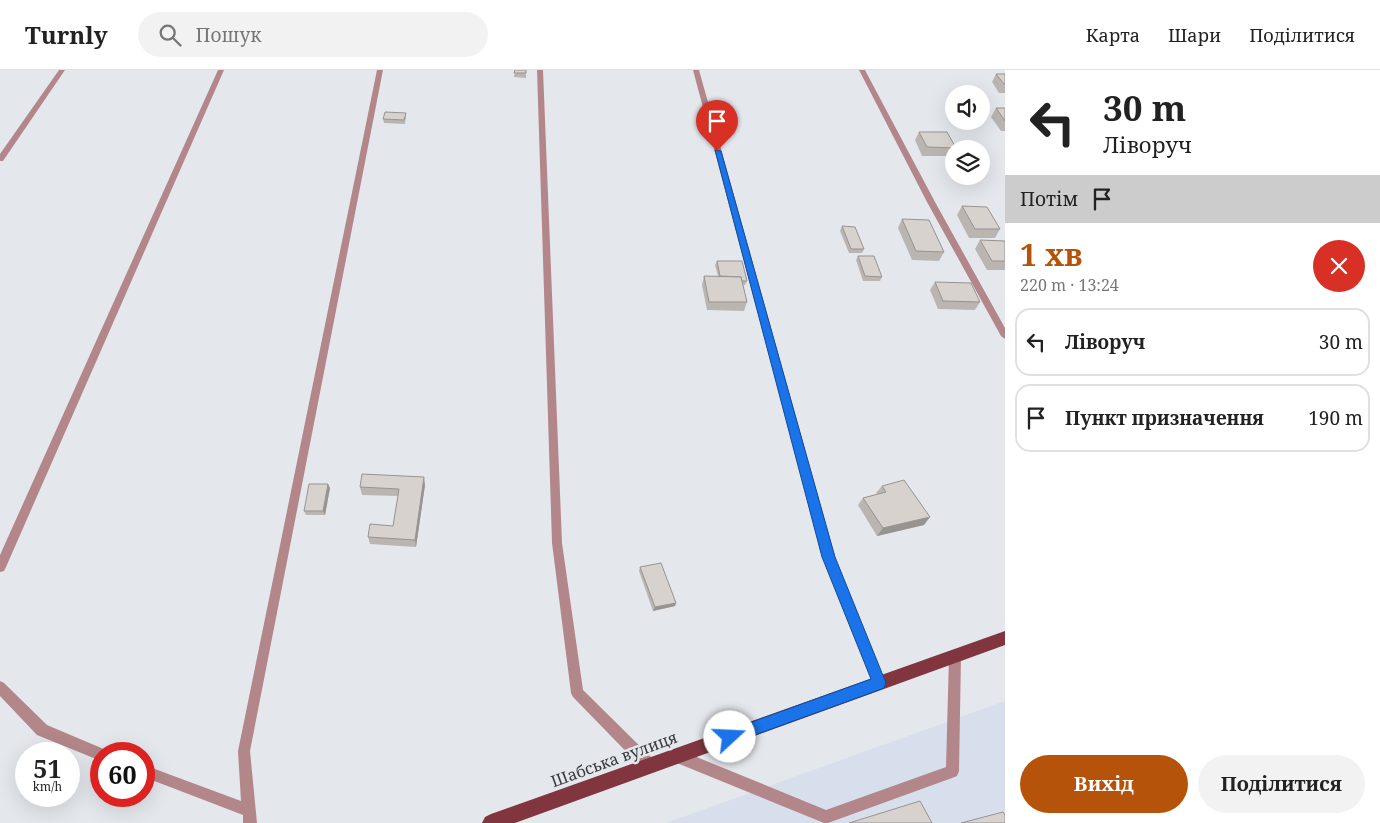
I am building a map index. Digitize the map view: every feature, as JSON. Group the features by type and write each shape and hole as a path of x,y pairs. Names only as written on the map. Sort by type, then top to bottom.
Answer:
{"main road":[{"name":"Шабська вулиця","path":"491,823 1005,638"}],"street":[{"path":"0,159 62,70"},
{"path":"0,567 222,70"},
{"path":"155,776 250,817 244,751 380,70"},
{"path":"540,70 557,543 577,692 650,766"},
{"path":"696,70 829,557 879,683"},
{"path":"862,70 931,202 1005,336"},
{"path":"677,756 826,817 952,771 955,656"},
{"path":"0,686 42,730 90,750"}],"shaded area":[{"path":"1005,701 1005,823 666,823"}],"building":[{"path":"515,70 526,70 526,73 514,73"},
{"path":"996,74 1005,74 1005,84 1004,84"},
{"path":"996,108 1005,108 1005,121"},
{"path":"385,112 406,113 404,120 383,119"},
{"path":"919,132 947,132 952,140 945,140 945,148 927,147"},
{"path":"962,206 987,207 1000,229 975,229"},
{"path":"902,219 929,220 944,252 916,251"},
{"path":"842,226 855,227 864,249 851,249"},
{"path":"980,240 1005,241 1005,261 992,261"},
{"path":"858,256 874,256 882,277 865,276"},
{"path":"717,261 742,261 747,281 742,281 741,277 720,276"},
{"path":"704,276 741,277 747,302 709,302"},
{"path":"935,282 971,283 980,302 943,301"},
{"path":"362,474 424,477 415,540 368,537 370,524 393,526 399,489 360,487"},
{"path":"904,480 930,517 883,528 863,498 886,492 882,486"},
{"path":"309,484 328,484 323,511 304,511"},
{"path":"661,563 676,603 655,607 640,567"},
{"path":"920,801 932,823 849,823"},
{"path":"1003,812 1005,823 961,823"}],"route":[{"path":"717,151 829,557 879,683 730,737"}]}
